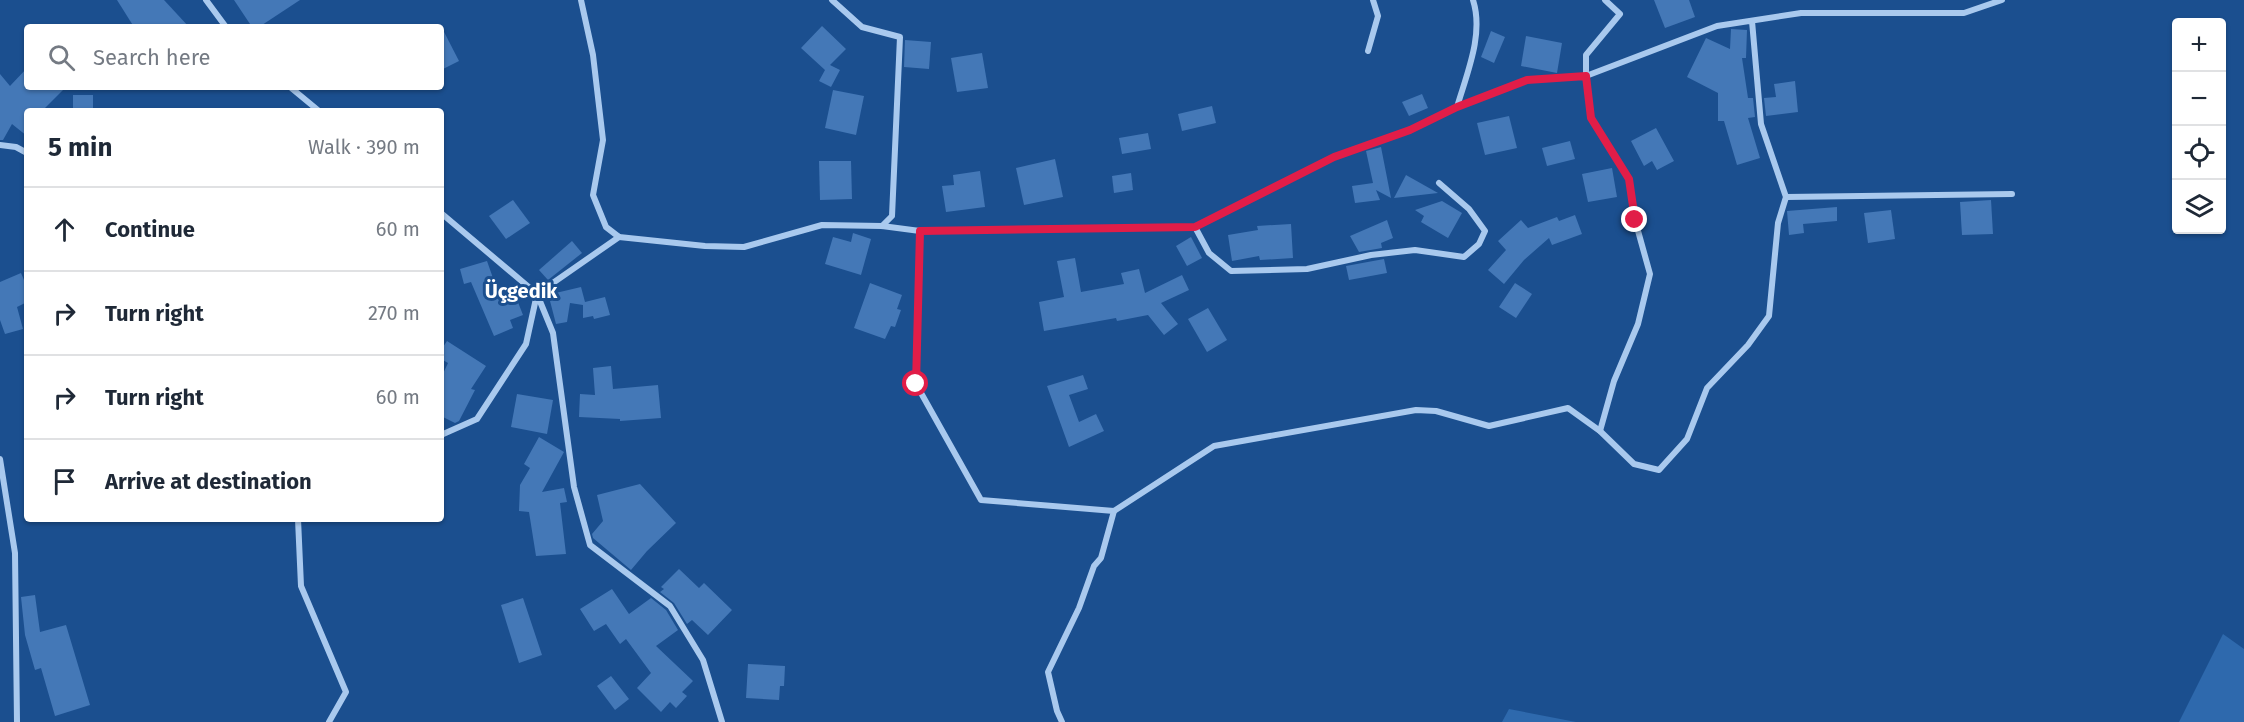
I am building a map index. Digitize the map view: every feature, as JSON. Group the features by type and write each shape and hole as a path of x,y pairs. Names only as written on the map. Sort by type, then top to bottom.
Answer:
{"street":[{"path":"206,0 224,24"},
{"path":"580,0 593,55 603,140 593,195 606,227 619,237 705,246 744,247 822,225 882,226 920,231 1195,227 1334,157 1410,130 1457,107 1527,80 1586,76 1717,26 1801,13 1964,13 2002,0"},
{"path":"832,0 862,27 900,37 892,216 882,226"},
{"path":"1368,51 1378,16 1373,0"},
{"path":"1457,107 1473,53 1478,16 1473,0"},
{"path":"1600,431 1614,381 1638,324 1650,273 1635,220 1629,179 1591,118 1586,55 1620,14 1605,0"},
{"path":"920,231 916,384 981,500 1114,511 1214,446 1416,410 1436,411 1490,426 1568,408 1600,431 1634,464 1659,470 1687,439 1707,388 1748,345 1768,316 1778,223 1786,197 1761,124 1752,21"},
{"path":"294,90 315,108"},
{"path":"0,145 16,147 24,151"},
{"path":"1195,227 1209,253 1231,271 1307,269 1371,255 1415,250 1464,257 1479,244 1485,231 1469,209 1439,183"},
{"path":"1786,197 2012,194"},
{"path":"444,216 537,294 553,333 574,487 590,545 670,606 703,660 722,722"},
{"path":"444,434 477,419 526,344 537,294 619,237"},
{"path":"0,459 15,553 17,722"},
{"path":"1062,722 1057,711 1048,672 1078,608 1094,566 1101,558 1114,511"},
{"path":"298,522 301,586 346,692 329,722"}],"shaded area":[{"path":"2223,634 2244,649 2244,722 2179,722"},
{"path":"1509,709 1576,722 1502,722"}],"building":[{"path":"117,0 164,0 186,24 132,24"},
{"path":"234,0 300,0 264,24 250,24"},
{"path":"1654,0 1689,0 1695,17 1665,28"},
{"path":"822,26 846,49 830,65 840,70 831,87 819,81 825,70 801,48"},
{"path":"1731,29 1747,30 1746,58 1742,58 1748,98 1753,98 1755,117 1748,118 1760,158 1737,165 1724,121 1718,121 1718,93 1687,77 1706,38 1730,49"},
{"path":"1491,31 1505,37 1494,63 1481,57"},
{"path":"444,32 459,61 444,68"},
{"path":"1526,36 1562,43 1557,73 1521,66"},
{"path":"905,40 931,42 929,69 904,67"},
{"path":"982,53 988,88 957,92 951,58"},
{"path":"24,71 24,90 63,90 45,108 24,108 24,134 12,124 3,140 0,140 0,74 10,86"},
{"path":"1795,81 1798,112 1766,116 1764,98 1776,97 1774,84"},
{"path":"833,90 864,96 856,135 825,128"},
{"path":"1422,94 1428,108 1409,116 1402,102"},
{"path":"73,95 93,95 93,108 73,108"},
{"path":"1212,106 1216,123 1182,131 1178,114"},
{"path":"1509,116 1517,148 1485,155 1477,123"},
{"path":"1656,128 1674,161 1657,170 1652,161 1644,166 1631,141"},
{"path":"1148,133 1151,149 1122,154 1119,138"},
{"path":"1570,141 1575,159 1547,166 1542,148"},
{"path":"1381,147 1391,198 1376,190 1380,200 1355,203 1352,186 1373,183 1366,151"},
{"path":"1055,159 1063,197 1024,205 1016,168"},
{"path":"819,161 851,161 852,199 820,200"},
{"path":"1612,168 1617,197 1588,202 1582,174"},
{"path":"980,171 985,207 946,212 942,186 954,185 953,175"},
{"path":"1131,173 1133,190 1114,193 1112,176"},
{"path":"1406,175 1438,193 1394,198"},
{"path":"513,200 530,223 506,239 489,216"},
{"path":"1991,200 1993,234 1962,235 1960,202"},
{"path":"1442,201 1462,213 1448,238 1421,222 1424,216 1415,210"},
{"path":"1837,207 1837,221 1803,224 1804,233 1789,235 1787,211"},
{"path":"1891,210 1895,239 1868,243 1864,213"},
{"path":"1575,215 1582,234 1552,245 1549,238 1524,260 1504,284 1488,270 1506,250 1498,241 1521,220 1528,228 1557,217 1559,221"},
{"path":"1387,220 1393,238 1381,243 1382,248 1359,252 1350,236"},
{"path":"1291,224 1293,258 1260,260 1259,256 1232,261 1228,235 1258,230 1257,226"},
{"path":"853,233 871,239 861,275 825,264 833,237 851,242"},
{"path":"1191,237 1202,258 1187,266 1176,246"},
{"path":"572,241 582,253 548,280 539,270"},
{"path":"1075,258 1081,292 1124,284 1121,273 1139,269 1145,293 1182,275 1189,290 1161,303 1178,324 1164,335 1148,315 1117,321 1116,318 1044,331 1039,302 1064,297 1057,261"},
{"path":"1384,259 1387,273 1349,280 1346,266"},
{"path":"487,261 500,298 514,292 523,315 510,320 513,328 494,336 471,282 464,284 460,269"},
{"path":"21,273 24,280 24,304 17,307 23,329 5,334 0,320 0,282"},
{"path":"870,283 902,295 897,309 901,310 895,327 891,326 885,339 854,328"},
{"path":"1515,283 1532,294 1516,318 1499,307"},
{"path":"581,287 585,302 605,297 610,315 594,319 593,316 583,318 583,305 570,303 567,322 556,324 550,301 545,301 543,296"},
{"path":"1208,308 1227,340 1207,352 1188,319"},
{"path":"447,341 486,366 471,389 475,390 459,421 455,423 444,418 444,372 448,363 444,361 444,346"},
{"path":"611,366 613,389 658,385 661,418 620,421 620,419 579,417 580,394 595,395 593,368"},
{"path":"1083,375 1088,389 1069,395 1079,422 1096,414 1104,431 1069,447 1047,386"},
{"path":"517,394 553,400 547,434 511,427"},
{"path":"539,437 564,452 542,492 564,488 567,502 560,503 566,554 536,556 529,512 519,511 520,485 530,468 524,464"},
{"path":"640,484 676,523 631,570 593,538 592,534 603,521 597,495"},
{"path":"679,569 699,588 704,583 732,610 708,635 692,620 687,624 674,603 660,592 664,589 661,587"},
{"path":"612,589 629,614 651,598 666,610 678,630 656,646 693,681 682,692 687,696 676,708 670,702 661,712 637,688 651,673 626,639 620,644 606,624 594,631 580,609"},
{"path":"35,595 40,632 66,625 90,705 55,716 41,668 35,670 25,635 21,597"},
{"path":"523,598 542,655 519,663 501,605"},
{"path":"748,664 785,666 784,686 780,686 779,700 746,698"},
{"path":"611,676 629,699 615,710 597,686"}],"district":[{"name":"Üçgedik","path":"521,291"}],"route":[{"path":"916,384 920,231 1195,227 1334,157 1410,130 1457,107 1527,80 1586,76 1591,118 1629,179 1635,220"}]}
